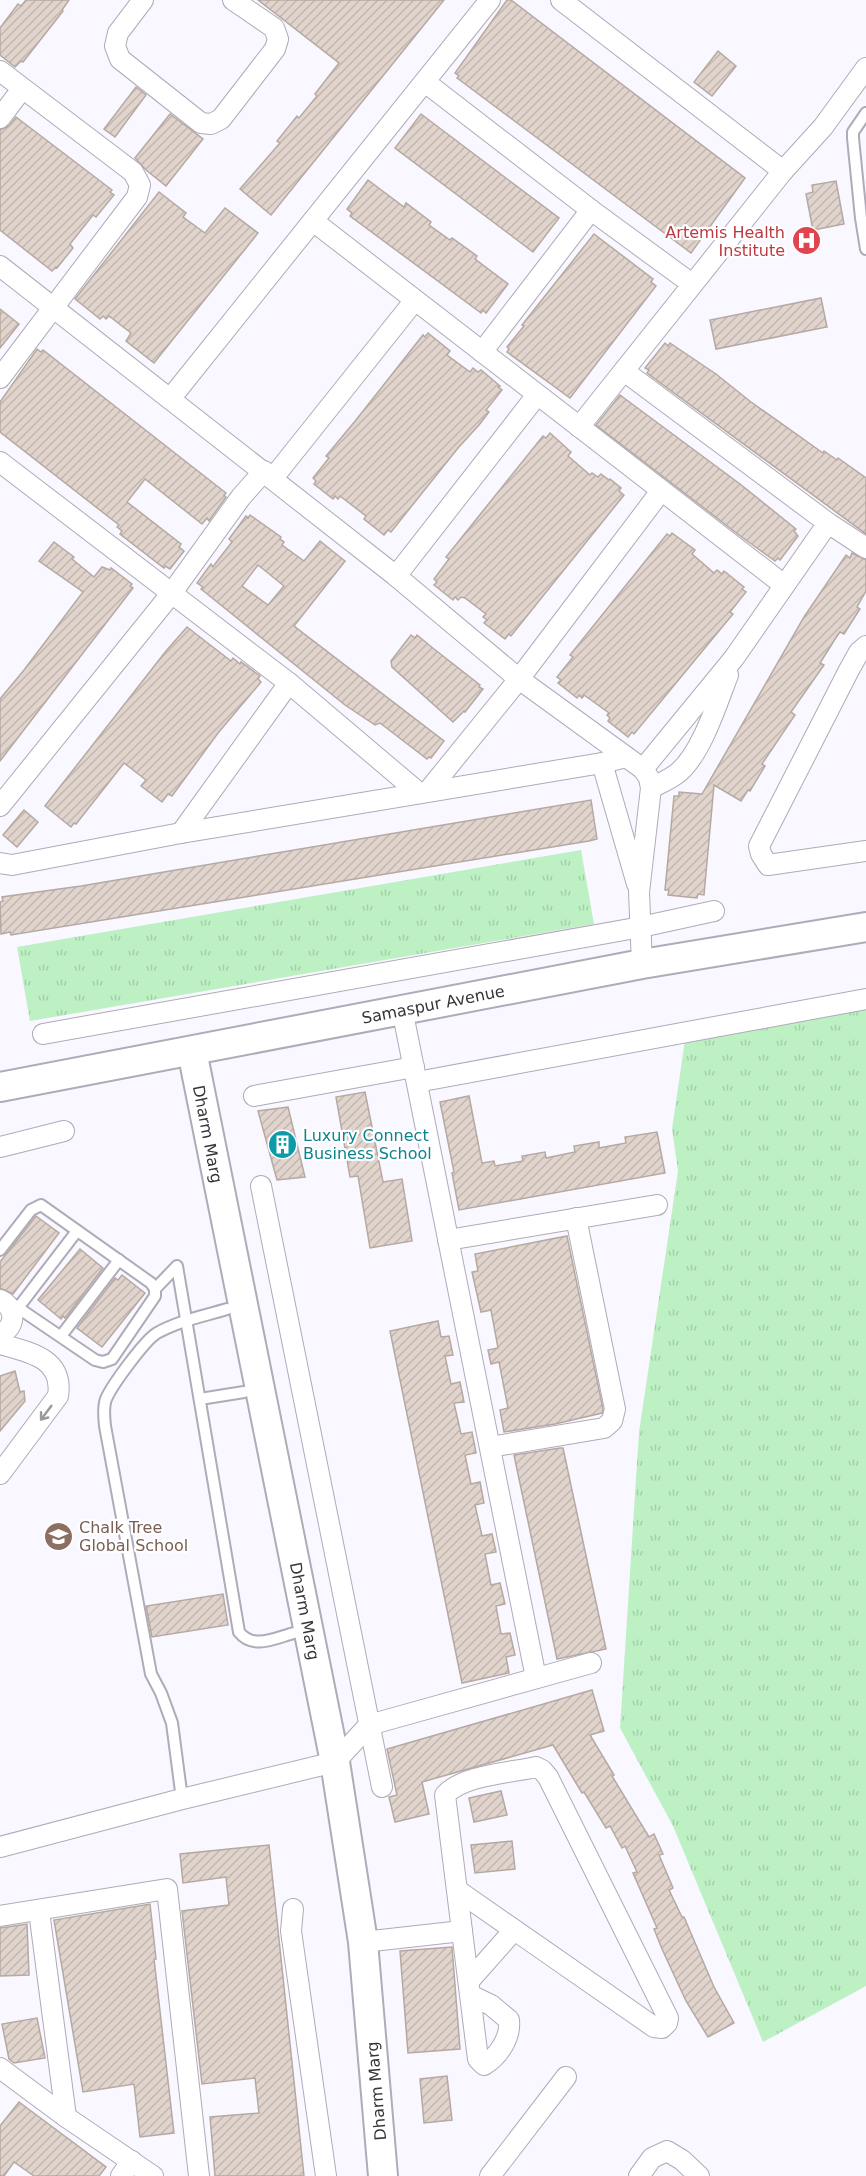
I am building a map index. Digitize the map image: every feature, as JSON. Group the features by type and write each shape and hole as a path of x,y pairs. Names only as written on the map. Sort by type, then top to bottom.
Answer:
{"main road":[{"name":"Samaspur Avenue","path":"0,1101 185,1058 642,964 866,927"},
{"name":"Samaspur Avenue","path":"0,1087 405,1024 866,942"},
{"name":"Dharm Marg","path":"185,1058 227,1309 309,1702 327,1764 367,2176"},
{"name":"Dharm Marg","path":"185,1058 363,1942 383,2176"}],"street":[{"path":"144,0 118,33 115,46 120,59 201,123 211,124 221,119 275,50 278,39 274,28 233,0"},
{"path":"170,399 490,0"},
{"path":"561,0 783,171"},
{"path":"579,427 783,171 823,127 866,68"},
{"path":"0,71 133,172 140,185 137,197 0,378"},
{"path":"425,82 591,210 692,284"},
{"path":"0,118 22,89"},
{"path":"482,352 591,210"},
{"path":"313,221 784,585"},
{"path":"0,266 396,576 519,679 643,768 649,778 651,788 639,892 642,964"},
{"path":"0,806 171,594 241,497 268,475 415,300"},
{"path":"624,370 828,524 866,548"},
{"path":"396,576 537,395"},
{"path":"0,462 289,683 424,791"},
{"path":"424,791 519,679 661,491"},
{"path":"643,768 734,658 828,524"},
{"path":"866,646 859,652 849,670 759,846 768,865 866,851"},
{"path":"651,788 672,778 682,770 709,724 734,658"},
{"path":"181,833 289,683"},
{"path":"0,863 12,865 181,833 602,763 626,757"},
{"path":"602,763 639,892"},
{"path":"44,1034 641,927 714,911"},
{"path":"254,1096 415,1075 866,999"},
{"path":"405,1024 536,1678"},
{"path":"0,1147 64,1131"},
{"path":"261,1186 381,1787"},
{"path":"448,1240 657,1205"},
{"path":"490,1447 604,1428 612,1421 615,1409 576,1218"},
{"path":"0,1334 9,1328 13,1317 6,1301"},
{"path":"0,1344 41,1357 58,1375 59,1387 58,1396 0,1474"},
{"path":"0,1847 327,1764 369,1725 591,1664"},
{"path":"457,1890 654,2027 662,2028 667,2023 668,2018 548,1777 543,1770 536,1767 464,1782 452,1787 445,1795 462,1931 470,1988 514,1930"},
{"path":"0,1916 167,1889 199,2176"},
{"path":"293,1909 291,1931 326,2176"},
{"path":"39,1911 66,2117"},
{"path":"363,1942 462,1931"},
{"path":"0,2068 66,2117 126,2169 153,2176"},
{"path":"490,2176 566,2077"},
{"path":"639,2176 652,2158 666,2151 682,2160 699,2176"}],"lane":[{"path":"866,113 853,132 866,249"},
{"path":"0,1250 36,1206 41,1205 151,1283 155,1289 155,1296 112,1359 103,1362 95,1360 6,1301 77,1231"},
{"path":"61,1336 119,1260"},
{"path":"155,1289 177,1266 239,1632 250,1642 260,1643 294,1633"},
{"path":"182,1799 171,1723 161,1693 151,1674 104,1411 111,1389 150,1338 187,1322 227,1309"},
{"path":"200,1399 244,1392"}],"green space":[{"path":"581,850 594,924 30,1021 17,947"},
{"path":"866,1007 866,1986 763,2042 673,1826 620,1728 639,1432 678,1171 672,1129 685,1040"}],"building":[{"path":"26,0 69,0 23,62 21,61 15,67 0,55 0,28 18,4 21,6"},
{"path":"258,0 444,0 271,215 240,189 280,143 277,141 297,116 299,118 317,96 315,94 339,63"},
{"path":"507,0 511,0 745,178 691,253 457,78 459,76 455,73"},
{"path":"718,51 736,66 712,96 694,82"},
{"path":"136,87 146,95 115,137 104,129"},
{"path":"170,114 203,139 166,186 135,158"},
{"path":"421,114 559,218 533,252 395,148"},
{"path":"16,117 112,190 110,192 114,195 96,217 93,215 70,244 73,248 52,271 0,230 0,130 9,126"},
{"path":"368,180 404,207 406,203 431,222 429,225 477,256 475,259 508,284 486,313 483,310 481,313 350,216 352,213 347,209"},
{"path":"836,181 844,224 813,230 806,194 813,192 812,185"},
{"path":"159,192 186,213 183,217 205,233 225,208 258,233 154,363 126,341 131,333 109,316 106,319 103,316 100,319 75,299"},
{"path":"594,234 653,279 651,282 656,286 570,398 507,352 509,349 507,347"},
{"path":"821,298 827,327 716,349 710,320"},
{"path":"0,309 19,324 0,348"},
{"path":"428,333 450,351 447,355 470,372 473,368 478,372 481,370 502,390 486,410 489,412 479,425 391,532 388,530 384,535 364,519 366,516 340,496 338,499 335,496 333,499 314,484 316,481 313,478 329,458 326,456 423,335 425,337"},
{"path":"665,343 668,346 670,343 716,374 823,453 824,451 837,460 838,458 866,478 866,534 647,373 649,370 645,368"},
{"path":"37,349 41,352 43,350 226,493 224,495 226,497 209,521 207,518 202,524 145,479 127,502 181,544 179,547 184,551 170,569 165,566 164,568 120,534 122,531 117,527 119,525 0,432 0,402"},
{"path":"620,395 740,484 796,529 794,531 798,536 780,560 778,558 775,561 739,535 596,425"},
{"path":"550,433 571,452 568,456 590,475 592,473 598,477 601,474 610,479 621,488 619,491 624,495 511,636 509,634 505,639 484,623 487,620 483,617 486,614 465,598 461,597 458,600 455,597 453,600 434,585 437,582 434,579 449,559 446,557 543,436 546,438"},
{"path":"250,515 281,537 280,539 284,542 282,545 304,561 320,541 345,561 294,626 444,741 431,758 427,759 380,723 375,725 345,705 201,589 203,587 197,583 232,542 229,539 246,516 248,518","holes":["258,565 284,586 268,605 242,586"]},
{"path":"672,533 695,550 692,554 714,573 717,570 722,574 724,571 744,587 742,589 746,592 730,612 733,614 634,734 632,732 628,737 608,721 609,713 584,695 582,698 579,695 577,698 558,683 561,680 557,677 573,657 570,655 667,534 670,536"},
{"path":"54,542 74,557 72,559 94,577 102,567 110,570 111,568 132,584 130,586 133,588 0,761 0,699 83,592 39,561"},
{"path":"852,553 866,560 866,591 857,607 860,609 844,634 840,632 837,636 820,663 824,665 791,712 795,715 762,764 765,766 750,791 748,790 741,801 714,785 704,895 698,894 697,898 668,895 669,890 665,890 674,796 679,796 679,792 702,794 804,617 846,555 850,558"},
{"path":"187,627 231,661 233,658 240,664 241,662 260,676 258,679 261,682 218,733 172,796 168,794 162,802 141,786 146,780 124,763 76,824 74,823 71,827 45,806"},
{"path":"411,635 415,638 417,635 483,689 465,712 453,722 392,667 391,661"},
{"path":"591,800 597,839 589,841 11,935 10,932 1,934 0,902 3,901 2,897 81,886"},
{"path":"24,810 38,822 17,847 3,835"},
{"path":"365,1092 383,1182 402,1179 412,1241 370,1248 358,1176 350,1177 336,1097"},
{"path":"469,1096 482,1163 494,1161 495,1166 523,1161 522,1156 545,1152 546,1158 575,1152 574,1146 599,1142 599,1148 626,1143 625,1137 657,1132 665,1173 459,1210 440,1102"},
{"name":"Luxury Connect Business School","path":"288,1107 305,1177 277,1180 258,1111"},
{"path":"36,1216 59,1233 13,1294 0,1288 0,1262"},
{"path":"567,1236 602,1413 555,1424 504,1432 500,1410 508,1408 499,1362 491,1364 488,1350 498,1348 491,1310 481,1312 472,1272 478,1271 475,1254"},
{"path":"80,1249 103,1268 65,1318 63,1316 61,1319 38,1300"},
{"path":"122,1275 145,1293 102,1347 77,1328 115,1278 118,1280"},
{"path":"438,1321 441,1337 449,1336 453,1355 445,1356 451,1384 460,1382 464,1402 454,1403 461,1434 472,1432 476,1453 465,1455 471,1484 480,1482 484,1503 475,1505 482,1536 492,1534 496,1552 485,1554 491,1585 500,1583 505,1604 496,1606 501,1634 510,1633 515,1655 506,1657 509,1673 462,1683 390,1331"},
{"path":"15,1371 20,1392 24,1391 25,1401 0,1431 0,1376"},
{"path":"563,1448 606,1649 557,1659 514,1455"},
{"path":"223,1594 228,1625 152,1637 146,1606"},
{"path":"592,1690 604,1731 590,1735 649,1837 654,1834 663,1854 659,1855 673,1888 669,1890 684,1917 714,1987 734,2023 708,2037 686,2001 662,1949 654,1929 657,1928 633,1873 637,1872 625,1846 622,1848 610,1826 606,1828 553,1745 422,1782 429,1814 395,1822 389,1797 397,1795 387,1749"},
{"path":"501,1791 507,1815 474,1822 469,1798"},
{"path":"512,1841 515,1869 475,1873 471,1845"},
{"path":"269,1845 304,2176 215,2176 210,2117 259,2113 255,2078 202,2084 182,1911 229,1905 226,1877 183,1883 180,1854"},
{"path":"150,1904 174,2133 140,2137 134,2084 83,2092 54,1920"},
{"path":"27,1924 29,1975 0,1976 0,1928"},
{"path":"452,1947 460,2049 408,2053 400,1951"},
{"path":"37,2018 45,2058 14,2063 9,2059 2,2024"},
{"path":"447,2076 452,2120 424,2123 420,2079"},
{"path":"19,2102 106,2167 99,2176 34,2176 14,2162 4,2176 0,2176 0,2126"}],"place":[{"name":"Artemis Health Institute","path":"806,241"},
{"name":"Luxury Connect Business School","path":"282,1144"},
{"name":"Chalk Tree Global School","path":"58,1536"}]}
